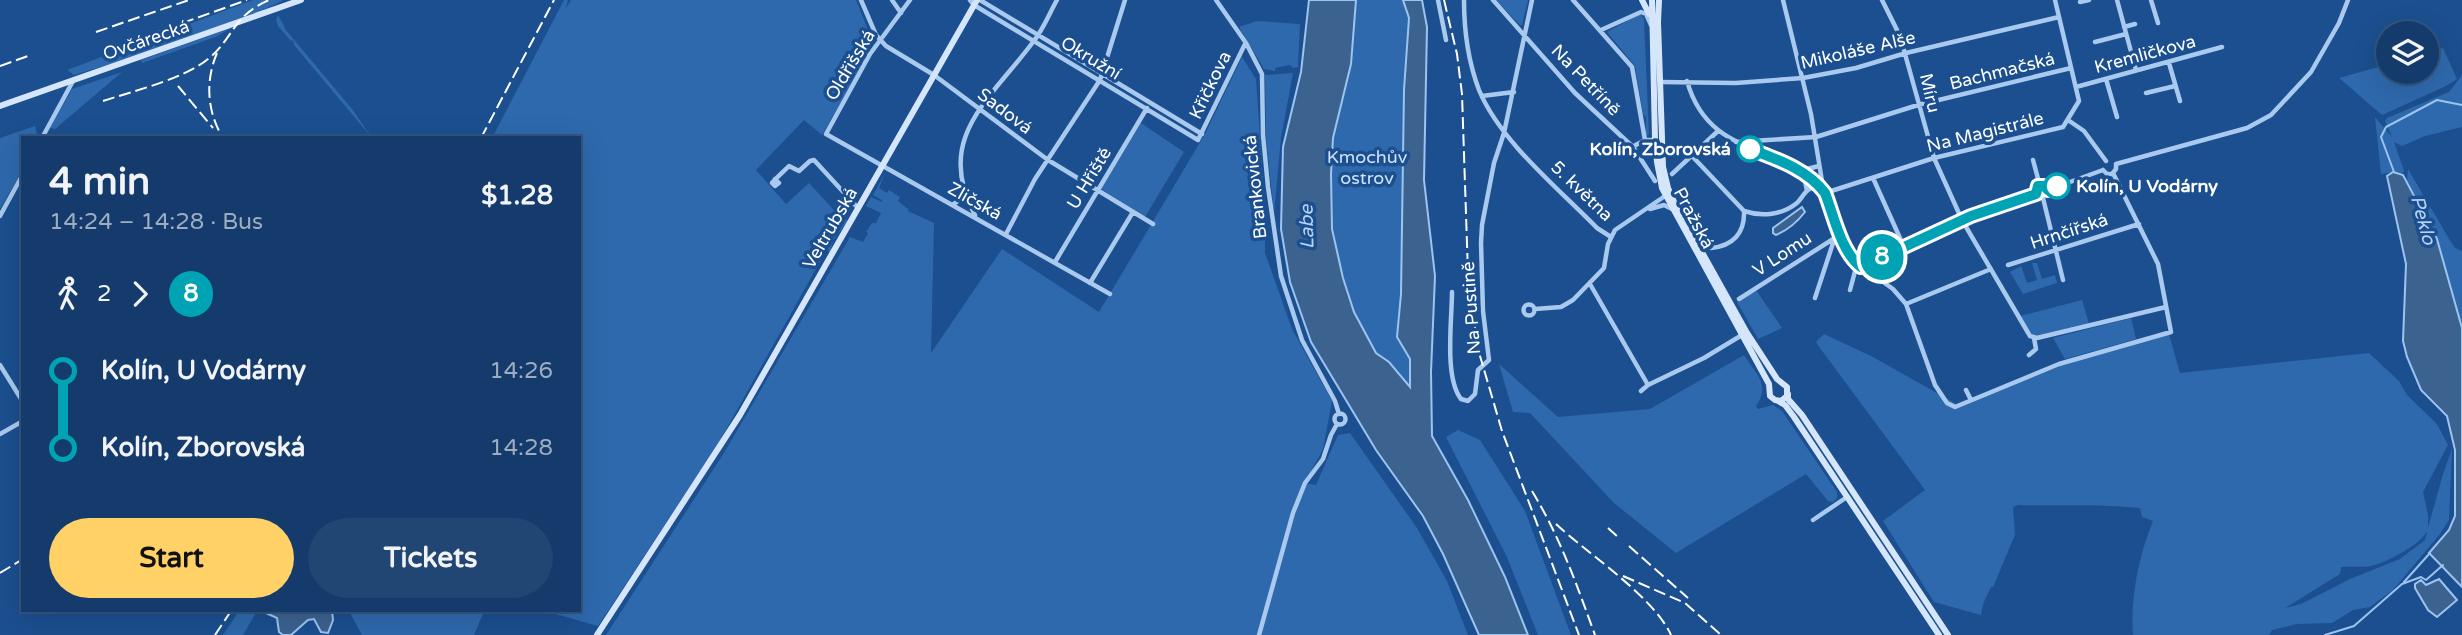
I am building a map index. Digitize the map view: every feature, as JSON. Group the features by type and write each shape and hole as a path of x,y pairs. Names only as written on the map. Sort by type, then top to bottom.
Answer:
{"street":[{"name":"Ovčárecká","path":"0,106 301,0"},
{"path":"861,0 879,41"},
{"path":"892,0 901,13"},
{"name":"Oldřišská","path":"826,134 879,41 910,0"},
{"path":"977,218 965,195 960,173 961,146 968,126 1035,41 1057,0"},
{"path":"1006,234 1048,160 1101,77 1125,0"},
{"name":"Brankovická","path":"1216,0 1246,43 1262,74 1263,135 1281,275 1300,333 1339,414"},
{"path":"1438,0 1446,40"},
{"name":"5. května","path":"1464,0 1464,31 1482,96 1504,133 1597,228 1611,237 1621,224 1665,197"},
{"name":"Na Petříně","path":"1493,0 1575,93 1633,147 1654,181"},
{"path":"1504,133 1532,0"},
{"path":"1573,0 1633,69 1645,140"},
{"path":"1643,0 1651,24"},
{"name":"Pražská","path":"1652,0 1655,141 1658,172 1665,197 1743,335 1769,385 1769,390"},
{"name":"Pražská","path":"1659,0 1663,167 1668,188 1747,333 1782,383"},
{"path":"1692,156 1744,211 1756,214 1786,209 1822,181 1816,137 1783,0"},
{"name":"Míru","path":"1882,0 1906,53 1934,158 1962,220 2030,336 2034,338"},
{"name":"Na Magistrále","path":"1825,193 1934,158 2059,128 2068,120 2078,103 2054,0"},
{"path":"2080,2 2089,0"},
{"path":"2117,0 2136,70"},
{"path":"2151,0 2158,23"},
{"path":"2116,164 2253,125 2277,110 2311,72 2339,23 2348,0"},
{"name":"Okružní","path":"975,1 1038,35 1198,140"},
{"name":"Okružní","path":"975,1 1035,41 1202,134"},
{"name":"Veltrubská","path":"597,635 740,415 975,1"},
{"path":"1601,30 1639,12 1646,14 1651,24"},
{"name":"Mikoláše Alše","path":"1659,82 1736,83 1803,78 1856,68 1906,53 2059,17"},
{"path":"2124,27 2135,24"},
{"path":"2095,42 2126,34"},
{"name":"Sadová","path":"879,41 934,75 1048,160 1153,224"},
{"name":"Křičkova","path":"1198,140 1246,43"},
{"name":"Kremličkova","path":"2076,87 2222,47"},
{"path":"2169,62 2180,101"},
{"name":"Bachmačská","path":"1735,142 1816,137 1918,105 2071,68"},
{"path":"2106,79 2117,117"},
{"path":"43,136 73,81"},
{"path":"1687,81 1699,110 1718,131 1735,142 1800,171 1819,185 1825,193 1838,235 1846,249 1859,265 1893,289 1906,304 1936,385 1947,403 1955,407 2059,364 2171,332 2158,264 2113,173"},
{"path":"2146,93 2175,85"},
{"path":"1482,96 1514,92"},
{"name":"U Hřiště","path":"1055,262 1147,108"},
{"path":"2068,120 2084,131 2106,161"},
{"path":"1672,174 1718,131"},
{"name":"Na Pustině","path":"1452,292 1453,372 1458,395 1468,401 1475,394 1478,370 1490,358 1483,311 1481,243 1494,163 1504,133"},
{"name":"Zličská","path":"826,134 1110,294"},
{"path":"1633,147 1645,140 1655,141"},
{"path":"775,179 789,166 799,171 814,160 858,208"},
{"path":"2033,160 2040,186"},
{"path":"2103,170 2108,174 2117,169 2112,160 2106,161"},
{"path":"2103,170 2106,161"},
{"path":"1800,171 1819,166"},
{"path":"2048,190 2103,170"},
{"path":"1800,171 1807,191"},
{"path":"0,216 21,178"},
{"path":"1873,178 1904,247"},
{"path":"2036,194 2036,189 2040,186"},
{"path":"2040,186 2048,190"},
{"path":"1668,188 1665,197 1674,202"},
{"path":"2043,198 2048,190"},
{"path":"1850,290 1859,265 1962,220 2036,194 2043,198 2063,280"},
{"path":"954,204 965,195"},
{"name":"5. května","path":"1643,211 1662,205 1672,210"},
{"path":"1744,211 1744,226"},
{"path":"1090,283 1133,212"},
{"path":"1712,248 1735,239 1756,214"},
{"name":"Hrnčířská","path":"2008,265 2139,224"},
{"path":"1815,298 1838,235"},
{"name":"V Lomu","path":"1739,299 1838,235"},
{"path":"1535,309 1567,305 1590,284 1604,268 1611,237"},
{"path":"1906,304 1991,269"},
{"path":"1590,284 1648,385"},
{"path":"2029,355 2036,349 2034,338 2166,307"},
{"path":"1641,391 1743,335"},
{"path":"0,365 21,399"},
{"path":"1939,635 1789,410 1782,402 1771,397 1769,390 1773,384 1782,383 1786,386 1788,399 1802,415 1948,635"},
{"path":"1966,390 1971,400"},
{"path":"1777,401 1785,398 1788,392"},
{"path":"1339,414 1344,415 1346,420 1337,424 1334,418 1339,414"},
{"path":"0,434 21,422"},
{"path":"1259,635 1304,483 1323,459 1337,424"},
{"path":"1813,520 1847,497"}],"green space":[{"path":"253,0 284,0 254,14 134,57 74,75 67,70"},
{"path":"564,0 568,0 566,8 571,0 856,0 874,45 873,47 869,44 867,47 869,54 822,135 804,120 756,170 786,204 809,183 843,220 848,221 834,239 830,252 826,251 718,444 598,626 549,612 581,612 581,136 493,136"},
{"name":"Kmochův ostrov","path":"1356,0 1403,0 1409,18 1404,90 1401,294 1397,337 1410,359 1410,387 1389,362 1376,353 1354,312 1332,229 1333,138 1351,64"},
{"path":"1496,0 1528,0 1522,25 1520,25"},
{"path":"1640,14 1644,19 1649,134 1646,136 1646,117 1643,114 1635,66 1607,32"},
{"path":"278,15 285,29 352,109 371,136 294,45 293,40 278,26"},
{"path":"1257,21 1300,24 1298,67 1293,68 1290,65 1275,68 1275,71 1264,69 1239,27"},
{"path":"231,28 218,36 142,63 141,60"},
{"path":"2443,48 2457,79 2382,115 2339,78 2376,68 2376,84 2439,84 2439,49"},
{"path":"1242,57 1256,79 1265,211 1265,253 1292,329 1332,401 1323,449 1305,483 1316,485 1338,435 1350,433 1417,528 1447,581 1468,635 606,635 724,453 850,237 863,242 872,223 876,223 881,213 866,206 871,197 882,202 873,195 885,173 879,188 887,193 889,190 900,197 898,201 908,211 934,223 931,353 1002,249 1099,312 1205,134"},
{"path":"122,72 55,129 50,128 72,89"},
{"path":"1293,73 1281,138 1274,213 1266,137 1265,75"},
{"path":"2462,75 2462,127 2425,136 2402,146 2394,142 2404,171 2381,174 2375,117 2392,137 2385,121 2387,118 2449,92"},
{"path":"1141,123 1184,152 1145,217 1101,189"},
{"path":"35,126 38,136 21,136 21,172 0,209 0,138"},
{"path":"2408,169 2451,242 2455,248 2462,251 2462,328 2437,239 2407,181"},
{"path":"2032,263 2037,263 2042,279 2055,275 2057,283 2023,294 2010,272 2021,266 2027,283 2037,280"},
{"path":"1756,290 1782,328 1758,339 1737,302"},
{"path":"2082,300 2089,324 2034,337 2020,316"},
{"path":"2131,318 2136,339 2065,359 2053,338"},
{"path":"1824,334 1873,357 1960,406 2060,366 2169,334 2180,373 2369,353 2399,381 2407,395 2437,424 2448,445 2423,492 2428,528 2452,449 2449,520 2393,590 2370,607 2353,610 2332,623 2297,624 2272,630 2269,635 2133,635 2137,577 2153,521 2142,517 2140,508 2079,505 2013,507 2015,535 1983,604 1981,615 1934,602 1883,521 1925,490 1816,342","holes":["2427,532 2425,540 2400,559 2350,579 2301,604 2285,608 2340,574 2341,567 2375,565 2404,552"]},
{"path":"1744,355 1762,386 1756,406 1758,409 1773,405 1782,411 1837,492 1837,498 1833,502 1828,501 1806,474 1676,553 1614,503 1530,413 1513,412 1499,364 1558,417 1650,409"},
{"path":"1458,430 1480,440 1525,511 1571,635 1538,635 1507,557 1446,437"},
{"path":"238,612 256,612 243,635 223,635"},
{"path":"350,612 484,612 474,635 362,635"}],"water":[{"name":"Labe","path":"1309,0 1356,0 1351,64 1333,138 1332,229 1354,312 1376,353 1389,362 1410,387 1410,359 1397,337 1401,294 1404,90 1409,18 1403,0 1422,0 1427,27 1424,180 1435,276 1431,372 1432,436 1468,500 1505,577 1528,635 1479,635 1423,516 1376,450 1311,342 1290,282 1281,229 1283,147 1301,72"},
{"name":"Peklo","path":"2393,172 2403,175 2437,239 2462,328 2462,587 2429,553 2449,530 2455,516 2455,450 2447,416 2421,390 2403,341 2406,264 2387,176"},
{"path":"1802,207 1805,212 1796,222 1776,235 1773,233 1773,228"},
{"path":"2439,579 2457,600 2437,617 2428,610 2415,584 2421,580 2426,585"},
{"path":"332,612 333,620 328,633 321,632 314,619 308,620 291,635 283,635 279,632 277,618 266,613"}],"waterway":[{"name":"Peklo","path":"2394,172 2381,137 2386,127 2437,100 2462,105"},
{"path":"2404,582 2430,553"},
{"name":"Peklo","path":"2325,635 2354,626 2402,584 2421,577 2426,580 2443,565"}],"railway":[{"path":"96,32 189,0"},
{"path":"118,46 247,0"},
{"path":"103,101 158,84 198,66 217,51 240,20 269,0"},
{"path":"482,136 554,0"},
{"path":"1444,0 1457,54 1462,94 1468,274 1478,349 1502,431 1579,635"},
{"path":"217,53 209,85 211,107 222,136"},
{"path":"0,66 28,56"},
{"path":"178,86 213,128"},
{"path":"1532,491 1560,544 1595,635"},
{"path":"1556,524 1650,605 1671,635"},
{"path":"1608,528 1620,539"},
{"path":"1629,546 1688,598"},
{"path":"0,573 21,560"},
{"path":"1623,576 1685,603 1721,635"},
{"path":"215,635 230,612"}],"bus line":[{"name":"8","path":"1750,149 1787,164 1819,185 1825,193 1846,249 1861,267 1971,216 2036,194 2038,186 2042,185 2048,190 2057,186"}],"place":[{"name":"Kolín, Zborovská","path":"1750,149"},
{"name":"Kolín, U Vodárny","path":"2057,186"}]}
